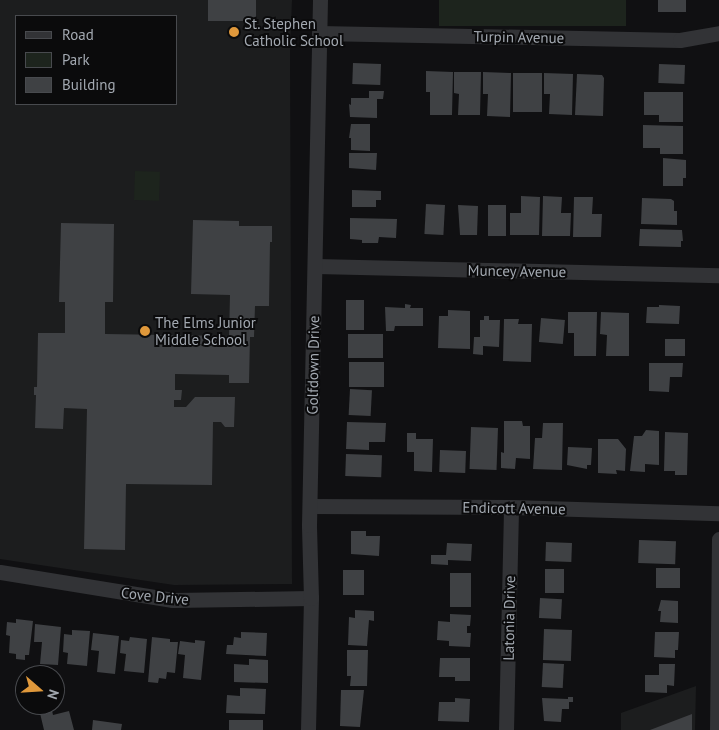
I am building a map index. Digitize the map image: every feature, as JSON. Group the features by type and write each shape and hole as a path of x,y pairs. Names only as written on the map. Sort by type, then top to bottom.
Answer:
{"street":[{"name":"Golfdown Drive","path":"308,730 311,598 310,506 320,0"},
{"name":"Turpin Avenue","path":"319,33 680,40 719,33"},
{"name":"Muncey Avenue","path":"316,266 719,275"},
{"name":"Endicott Avenue","path":"310,506 511,507 719,513"},
{"name":"Latonia Drive","path":"506,730 511,507"},
{"path":"717,730 719,539"},
{"name":"Cove Drive","path":"0,572 173,600 311,598"}],"shaded area":[{"name":"The Elms Junior Middle School","path":"0,0 292,0 290,51 292,584 174,585 0,559"},
{"path":"696,686 695,730 621,730 621,713"}],"green space":[{"path":"439,0 626,0 626,26 439,26"},
{"path":"135,171 160,172 159,201 134,200"}],"building":[{"path":"208,0 256,0 256,21 208,21"},
{"path":"658,0 686,0 686,12 658,12"},
{"path":"353,63 381,64 380,85 352,84"},
{"path":"659,64 685,65 684,84 658,83"},
{"path":"426,71 453,72 452,115 430,115 430,92 426,92"},
{"path":"454,72 481,72 480,115 458,115 459,94 454,93"},
{"path":"483,72 511,73 510,117 487,116 488,94 483,94"},
{"path":"513,73 542,73 542,112 513,112"},
{"path":"544,73 573,74 572,115 549,114 550,94 544,94"},
{"path":"577,74 602,75 604,78 603,116 575,115"},
{"path":"369,91 384,91 383,99 377,99 377,118 350,117 349,104 351,105 351,98 369,98"},
{"path":"644,92 683,92 683,122 659,122 659,115 644,115"},
{"path":"351,124 370,124 370,151 351,150 351,138 349,138"},
{"path":"643,125 683,126 683,154 660,154 660,148 643,148"},
{"path":"349,153 377,153 376,170 349,168"},
{"path":"663,158 686,160 686,178 683,178 683,186 663,186"},
{"path":"352,190 381,191 381,200 376,200 376,207 352,207"},
{"path":"521,196 540,197 539,235 510,235 510,213 521,213"},
{"path":"543,196 562,197 561,213 571,213 570,236 542,236"},
{"path":"574,197 593,197 592,214 602,214 601,237 573,237"},
{"path":"642,198 671,199 674,201 674,211 677,211 677,225 641,224"},
{"path":"426,204 445,205 443,235 424,234"},
{"path":"458,205 478,206 477,235 460,235"},
{"path":"488,205 506,205 506,236 488,236"},
{"path":"350,218 397,219 396,238 379,237 378,243 362,243 362,240 350,239"},
{"path":"193,220 239,221 239,226 272,226 269,306 255,306 254,337 250,337 249,383 229,383 229,375 175,374 175,390 182,390 181,400 174,400 174,407 186,407 195,397 235,397 234,427 225,427 221,422 213,422 212,485 126,484 125,550 84,549 87,409 64,408 63,429 35,428 36,395 34,395 34,387 37,387 38,333 65,333 65,302 59,302 61,223 114,224 113,302 105,302 105,334 229,336 230,295 191,294"},
{"path":"640,229 682,230 683,241 681,241 681,247 639,246"},
{"path":"346,300 364,300 364,330 346,330"},
{"path":"405,304 411,305 410,308 423,308 423,326 395,326 394,331 386,331 385,307 405,308"},
{"path":"659,305 680,306 679,324 646,323 647,307 659,307"},
{"path":"448,310 470,311 470,349 438,348 439,316 448,316"},
{"path":"568,312 597,312 596,356 574,356 574,333 568,333"},
{"path":"601,312 629,313 629,356 606,356 607,335 600,334"},
{"path":"484,316 489,316 489,320 500,320 499,347 483,346 483,355 473,354 474,337 480,337 480,320 484,320"},
{"path":"541,318 565,320 563,344 539,342"},
{"path":"504,319 519,319 518,324 532,324 531,362 503,361"},
{"path":"348,334 383,334 383,358 348,358"},
{"path":"665,339 685,339 685,356 665,356"},
{"path":"349,362 384,362 384,387 349,387"},
{"path":"649,363 683,363 682,377 670,377 669,392 649,391"},
{"path":"350,389 372,390 371,416 349,415"},
{"path":"504,421 522,421 523,426 530,426 530,459 516,458 515,469 501,468 501,452 504,453"},
{"path":"347,422 386,423 385,442 369,442 369,450 346,449"},
{"path":"543,423 563,423 562,470 533,469 535,438 542,438"},
{"path":"471,427 498,428 497,470 470,469"},
{"path":"646,430 659,431 659,465 645,464 645,472 630,471 634,436 642,436"},
{"path":"665,432 688,433 687,475 675,475 675,471 664,471"},
{"path":"407,433 416,433 416,439 433,439 432,472 414,471 414,452 407,452"},
{"path":"598,439 618,439 626,449 625,471 616,470 617,474 598,473"},
{"path":"568,447 592,448 591,465 587,465 587,469 567,465"},
{"path":"440,450 466,451 465,473 439,472"},
{"path":"346,454 382,455 381,477 345,476"},
{"path":"351,531 366,531 366,536 380,536 379,556 351,554"},
{"path":"639,540 676,541 675,564 638,563"},
{"path":"546,542 572,543 571,562 545,561"},
{"path":"447,543 472,544 471,561 448,560 448,565 431,564 431,555 446,555"},
{"path":"656,568 680,568 680,588 656,588"},
{"path":"545,569 564,569 564,593 545,593"},
{"path":"343,570 364,570 364,595 343,595"},
{"path":"450,573 471,573 471,607 450,607"},
{"path":"540,598 562,599 561,619 539,618"},
{"path":"661,600 678,601 678,623 660,622 661,611 658,611"},
{"path":"355,610 374,611 374,621 369,620 367,646 348,645 349,617 355,618"},
{"path":"450,614 471,615 470,626 467,626 467,633 471,633 470,647 449,646 449,641 437,640 438,621 450,622"},
{"path":"16,619 33,621 29,655 25,655 25,660 16,659 16,654 9,653 10,636 6,635 7,622 16,623"},
{"path":"35,624 61,627 58,665 40,664 42,642 34,642"},
{"path":"544,629 572,630 571,661 543,660"},
{"path":"72,630 90,631 87,666 67,664 68,653 63,652 64,634 72,635"},
{"path":"241,632 267,633 266,656 226,654 227,645 233,645 234,637 241,638"},
{"path":"655,632 679,632 678,650 675,650 675,658 654,657"},
{"path":"93,633 119,636 115,674 97,672 99,651 91,650"},
{"path":"130,637 147,639 144,673 124,671 126,654 120,653 121,640 129,641"},
{"path":"152,637 170,639 170,642 178,642 175,673 167,672 166,679 159,678 158,683 148,682"},
{"path":"195,640 205,641 201,680 183,678 185,655 178,654 180,641 195,643"},
{"path":"347,650 368,650 367,686 350,686 351,676 347,676"},
{"path":"440,658 470,658 470,681 455,681 455,677 439,677"},
{"path":"249,659 268,660 268,683 234,682 234,664 249,665"},
{"path":"543,663 564,664 563,688 542,687"},
{"path":"659,664 675,664 674,686 667,685 667,693 645,692 645,675 659,675"},
{"path":"240,688 266,689 265,714 226,713 227,695 240,696"},
{"path":"341,690 364,690 360,727 340,726"},
{"path":"568,697 573,697 573,702 569,702 569,709 562,709 561,722 544,721 542,698 568,699"},
{"path":"455,698 470,699 469,722 438,721 439,702 455,702"},
{"path":"69,711 74,730 44,730 40,715 65,715 65,712"},
{"path":"692,714 692,730 650,730"},
{"path":"93,720 122,724 121,730 92,730"},
{"path":"229,720 263,720 263,730 229,730"}],"place":[{"name":"St. Stephen Catholic School","path":"234,32"},
{"name":"The Elms Junior Middle School","path":"145,331"}]}
